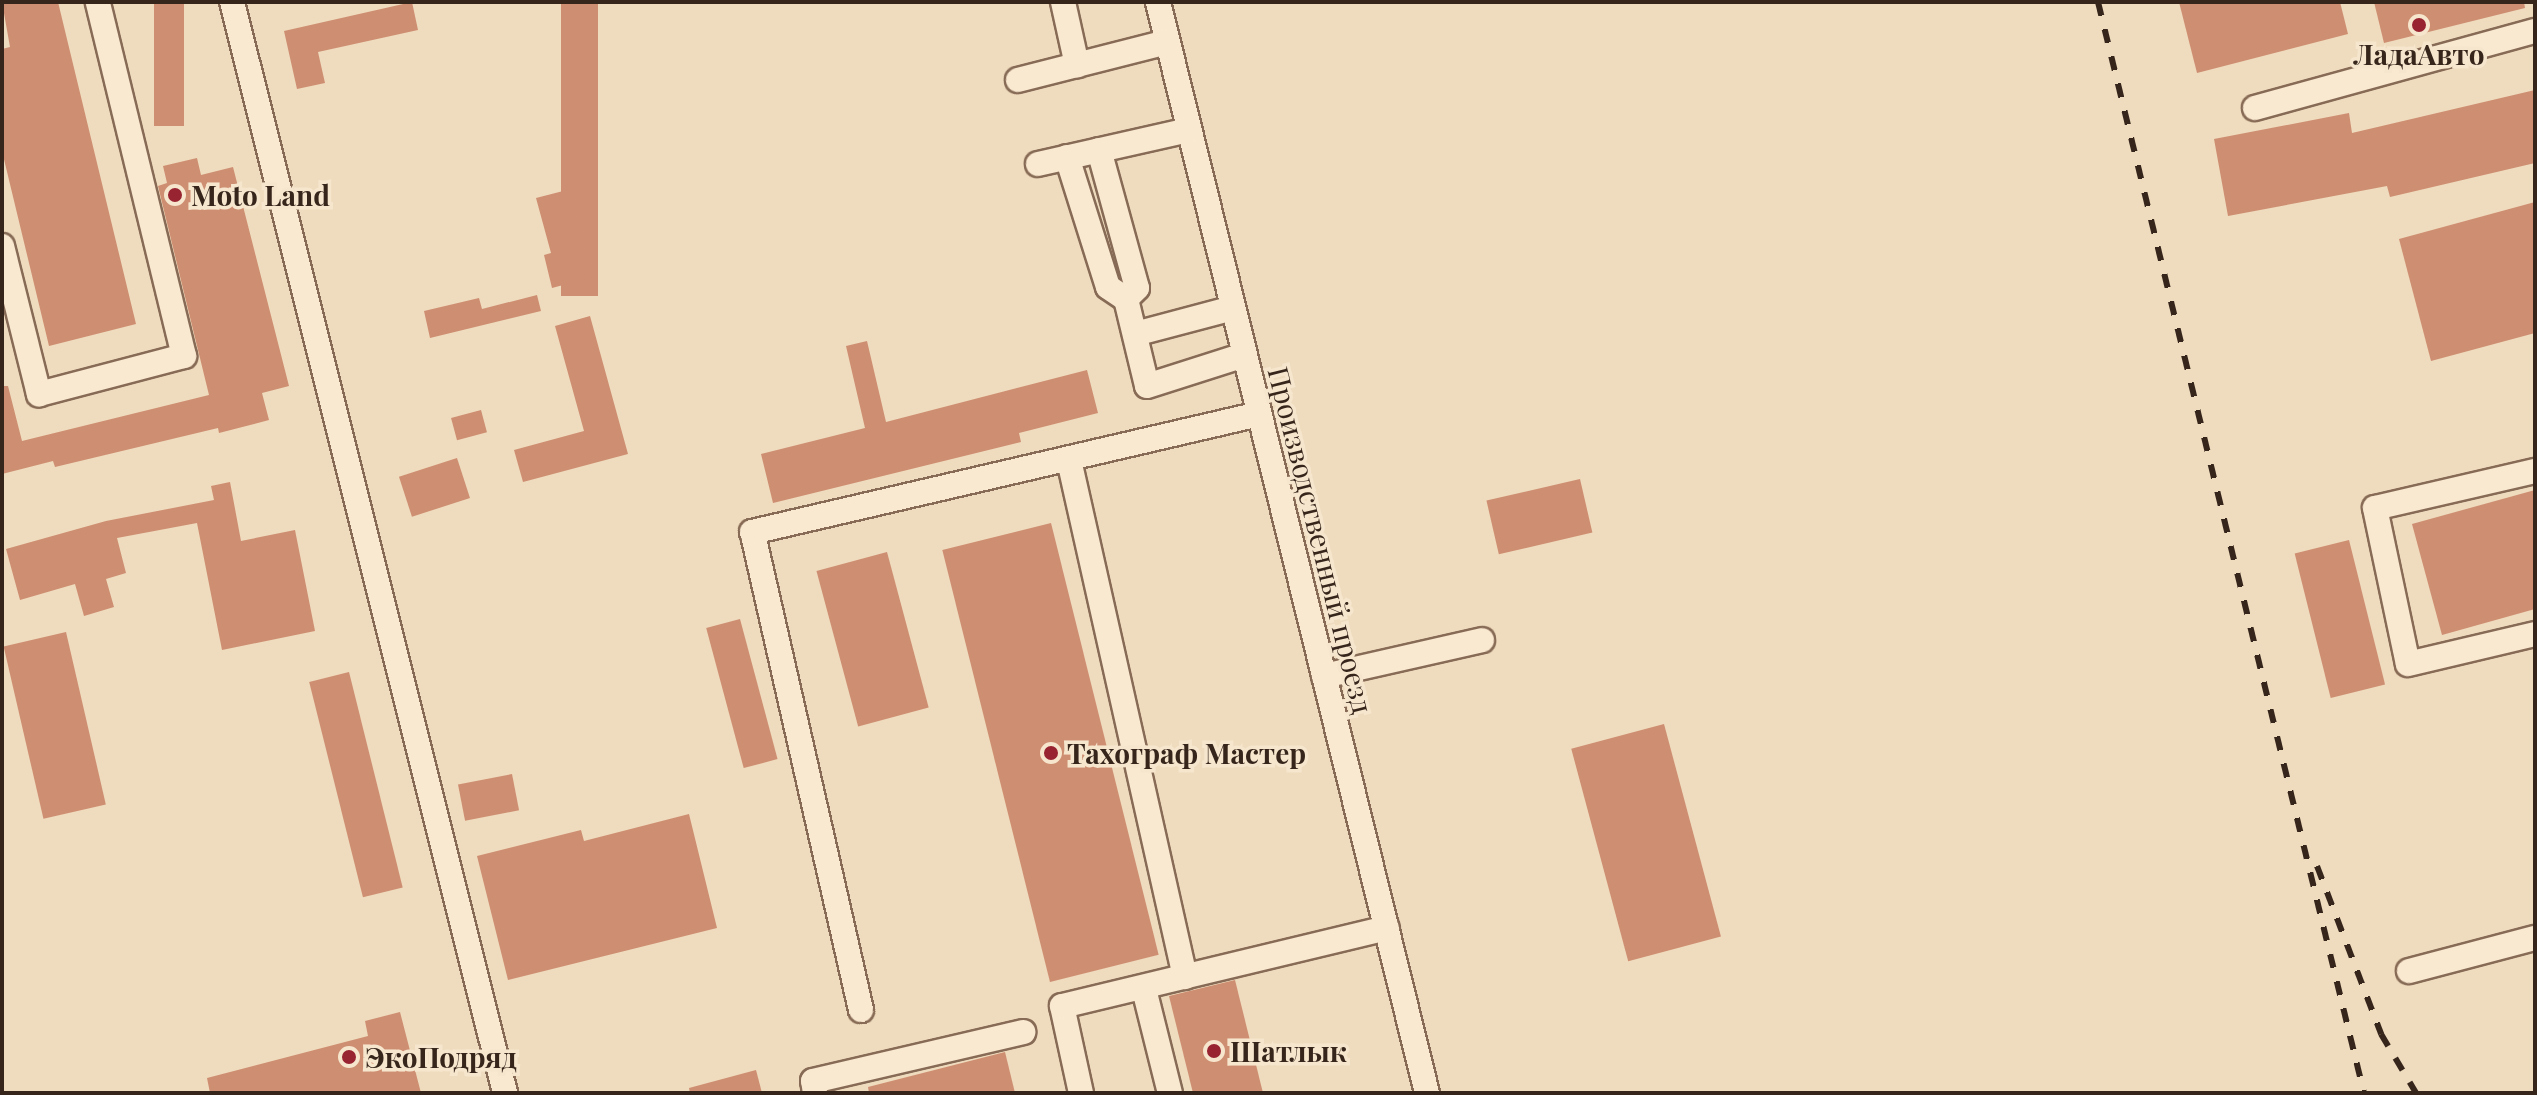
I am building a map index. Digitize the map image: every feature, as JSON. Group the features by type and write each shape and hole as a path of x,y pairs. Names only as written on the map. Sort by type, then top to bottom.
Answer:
{"street":[{"path":"2,246 39,394 184,356 98,2"},
{"path":"232,2 505,1093"},
{"path":"1063,2 1077,65"},
{"name":"Производственный проезд","path":"1158,2 1427,1093"},
{"path":"2255,108 2535,31"},
{"path":"1018,80 1167,42"},
{"path":"1038,164 1189,130"},
{"path":"1099,150 1137,288 1126,299"},
{"path":"1067,157 1108,287 1126,299 1147,386 1244,355"},
{"path":"1135,334 1233,308"},
{"path":"861,1010 752,532 1259,414"},
{"path":"1069,460 1185,977"},
{"path":"2535,471 2375,508 2408,664 2535,634"},
{"path":"1324,676 1482,640"},
{"path":"1081,1093 1062,1006 1387,928"},
{"path":"2409,971 2535,938"},
{"path":"1145,993 1170,1093"},
{"path":"815,1093 813,1081 1023,1032"}],"building":[{"path":"2,2 58,2 136,324 49,346 2,151 2,49 10,47"},
{"path":"154,2 184,2 184,126 154,126"},
{"path":"412,2 418,30 318,52 325,83 297,89 284,31"},
{"path":"561,2 598,2 598,296 561,296"},
{"path":"2179,2 2340,2 2348,34 2197,73"},
{"name":"ЛадаАвто","path":"2374,2 2524,2 2525,8 2384,43"},
{"path":"2535,90 2535,163 2390,197 2387,186 2228,216 2214,139 2349,113 2352,133"},
{"path":"197,158 201,175 233,167 289,386 262,393 269,420 219,433 218,428 55,467 53,461 2,474 2,386 8,386 22,441 209,395 158,186 167,183 163,166"},
{"path":"571,189 593,277 552,288 544,255 551,253 536,198"},
{"path":"2535,202 2535,333 2431,361 2399,239"},
{"path":"537,295 541,311 430,338 424,311 479,298 482,309"},
{"path":"590,316 628,454 523,482 514,450 584,431 555,326"},
{"path":"867,341 886,422 1087,370 1098,413 1019,433 1021,442 773,503 761,454 865,428 846,346"},
{"path":"481,410 487,432 457,440 451,418"},
{"path":"457,458 470,498 412,517 399,477"},
{"path":"1580,479 1592,533 1499,554 1486,501"},
{"path":"230,482 241,541 295,530 315,631 222,650 197,523 117,538 126,573 106,579 114,607 84,616 75,584 20,600 6,549 106,521 214,500 211,486"},
{"path":"2535,490 2535,609 2442,635 2412,524"},
{"name":"Тахограф Мастер","path":"1051,523 1159,955 1050,982 942,550"},
{"path":"2349,540 2385,685 2331,698 2295,554"},
{"path":"887,552 929,708 858,726 816,571"},
{"path":"740,619 778,759 744,768 706,628"},
{"path":"66,632 106,804 43,819 4,646"},
{"path":"349,672 403,887 363,897 309,682"},
{"path":"1664,724 1721,937 1628,961 1571,749"},
{"path":"512,774 519,810 465,821 458,784"},
{"path":"689,814 717,928 508,980 477,856 581,830 584,841"},
{"path":"1235,980 1263,1093 1193,1093 1169,996"},
{"name":"ЭкоПодряд","path":"400,1012 421,1093 210,1093 207,1078 368,1036 365,1021"},
{"path":"1005,1052 1015,1093 869,1093 868,1087"},
{"path":"756,1070 762,1093 690,1093 689,1088"}],"railway":[{"path":"2098,2 2364,1093"},
{"path":"2317,866 2381,1034 2416,1093"}],"place":[{"name":"ЛадаАвто","path":"2419,25"},
{"name":"Moto Land","path":"175,195"},
{"name":"Тахограф Мастер","path":"1051,753"},
{"name":"Шатлык","path":"1214,1051"},
{"name":"ЭкоПодряд","path":"349,1057"}]}
